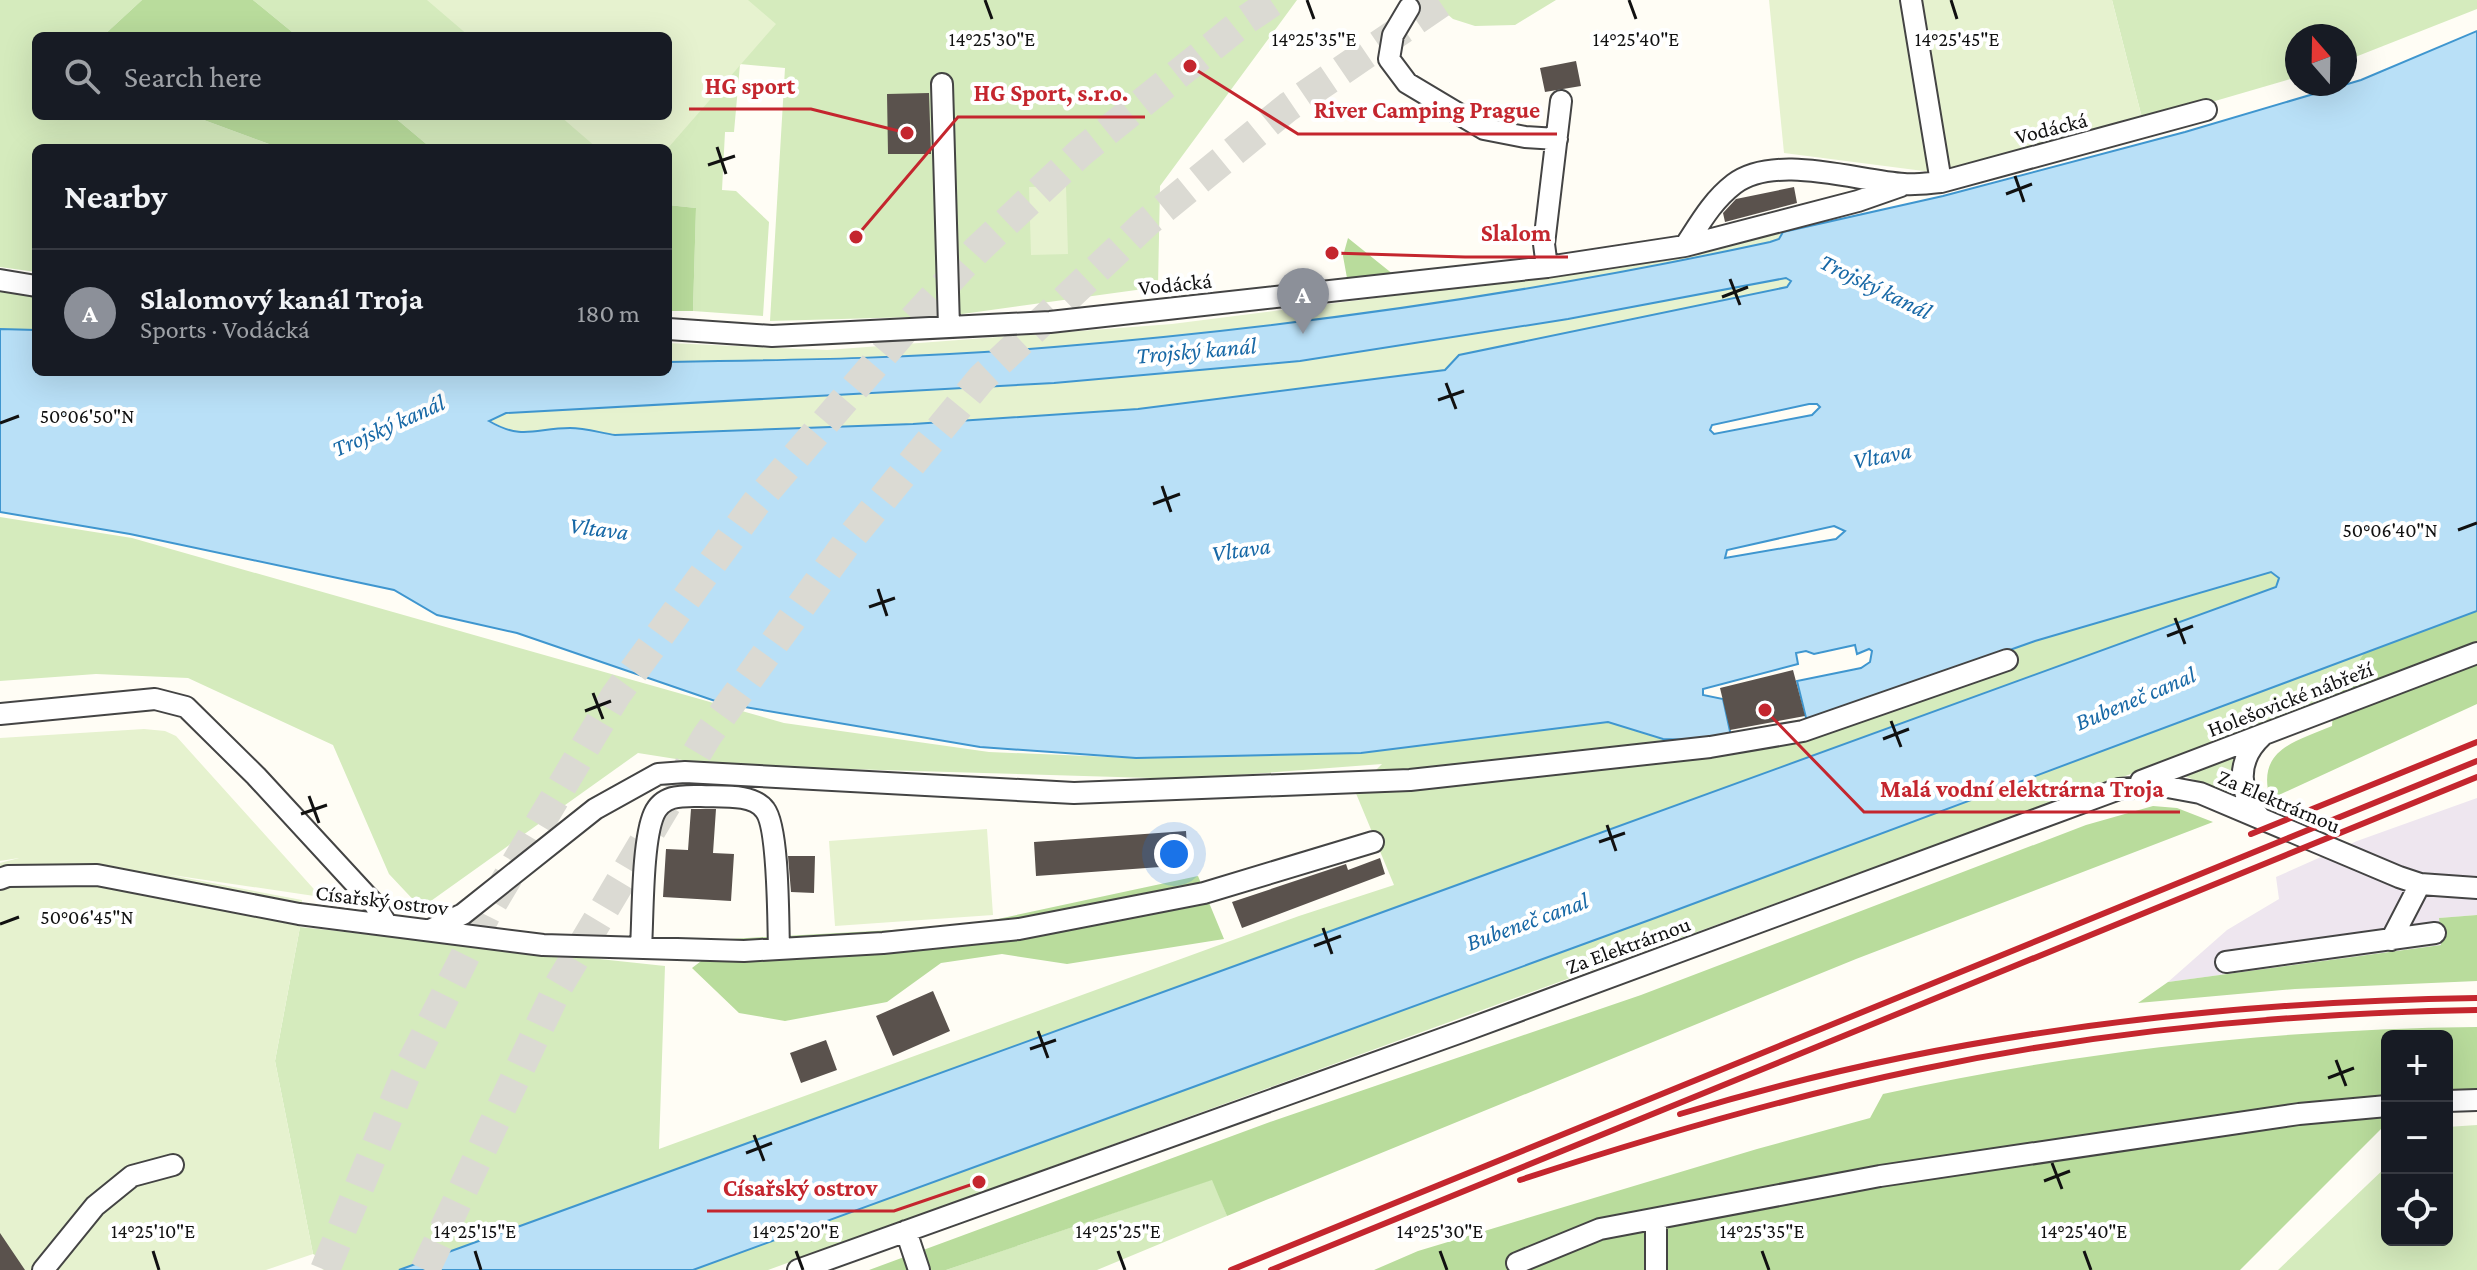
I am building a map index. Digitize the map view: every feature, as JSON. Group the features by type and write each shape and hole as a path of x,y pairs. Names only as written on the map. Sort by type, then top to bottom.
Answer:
{"street":[{"path":"1911,0 1941,182"},
{"path":"1409,8 1393,35 1389,59 1407,83 1484,129 1557,139"},
{"path":"942,84 949,327"},
{"path":"1547,267 1544,244 1561,101"},
{"name":"Vodácká","path":"1685,246 1713,203 1737,181 1775,169 1814,171 1905,184 1941,182 2206,110"},
{"name":"Vodácká","path":"672,329 772,336 1050,322 1547,267 1685,246 1858,201 1905,184"},
{"path":"0,280 32,285"},
{"name":"Holešovické nábřeží","path":"2119,789 2477,653"},
{"path":"430,930 463,914 595,809 658,774 685,772 1074,793 1410,780 1710,747 1803,731 2007,660"},
{"path":"0,714 155,699 186,707 267,788 375,905 387,925"},
{"path":"2261,819 2247,799 2241,777 2251,745 2262,736"},
{"name":"Za Elektrárnou","path":"798,1270 1449,1036 2119,789 2162,786 2200,793 2420,884 2477,888"},
{"path":"641,948 651,826 654,814 661,805 676,796 732,797 750,800 764,808 770,821 775,861 779,949"},
{"name":"Císařský ostrov","path":"0,879 8,876 97,875 299,914 543,945 744,951 883,943 1019,929 1204,893 1373,842"},
{"path":"2391,940 2420,884"},
{"path":"2226,962 2435,933"},
{"path":"2453,1101 2477,1100"},
{"path":"1517,1263 1600,1229 1880,1176 2299,1114 2381,1107"},
{"path":"43,1270 95,1206 122,1183 132,1176 173,1165"},
{"path":"1656,1220 1656,1270"},
{"path":"906,1231 919,1270"}],"shaded area":[{"path":"2477,798 2477,915 2439,918 2442,945 2168,982 2227,930 2279,899 2276,877 2357,841"}],"green space":[{"path":"0,0 142,0 107,32 32,32 32,120 204,120 269,144 32,144 32,271 0,267"},
{"path":"142,0 253,0 292,32 107,32"},
{"path":"253,0 1297,0 1160,186 1158,287 948,316 770,321 785,68 740,64 734,132 725,132 722,190 736,191 769,222 763,316 693,311 696,208 672,205 672,144 426,144 398,120 672,120 672,32 292,32"},
{"path":"427,0 748,0 776,24 671,144 592,144 565,120 672,120 672,32 464,32"},
{"path":"1431,0 1556,0 1515,25 1475,26 1453,19"},
{"path":"1769,0 2112,0 2143,122 1939,173 1784,153"},
{"path":"2112,0 2477,0 2477,9 2357,56 2357,24 2285,24 2285,81 2143,122"},
{"path":"204,120 398,120 426,144 269,144"},
{"path":"1066,186 1068,254 1031,255 1029,187"},
{"path":"672,205 696,208 693,311 672,311"},
{"path":"1783,232 1779,240 1791,280 1787,287 1445,370 1138,409 913,424 615,435 570,428 520,432 489,420 494,376 672,376 672,343 827,350 1172,324 1664,261"},
{"path":"1348,238 1394,275 1347,278 1343,256"},
{"path":"0,280 32,285 32,330 0,329"},
{"path":"0,517 132,538 784,723 989,752 1136,758 1361,753 1608,722 1663,739 1694,740 1807,722 2035,641 2271,572 2279,578 2276,587 399,1270 322,1270 335,1265 313,1254 275,1061 300,927 665,966 659,1149 1299,916 1394,885 1355,791 1382,764 1185,779 714,765 638,753 421,908 389,874 333,745 188,678 96,674 0,681"},
{"path":"2477,611 2477,704 2270,799 2267,782 2274,758 2292,743 2332,726 2334,700 2364,653"},
{"path":"2364,653 2334,700 768,1270 693,1270 1655,918"},
{"path":"144,729 165,731 176,736 321,897 165,874 302,900 300,927 275,1061 313,1254 266,1270 0,1270 0,863 19,858 0,861 0,738"},
{"path":"2234,756 2232,794 2184,776"},
{"path":"2153,806 2177,808 2213,822 1856,959 1227,1216 1212,1180 946,1270 869,1270 1273,1121 1641,995 2086,825"},
{"path":"987,829 993,915 835,926 829,841"},
{"path":"1198,876 1224,939 1067,964 1002,954 941,963 887,1002 785,1021 739,1013 692,968 730,939 965,926"},
{"path":"2477,915 2477,981 2295,989 2138,1003 2168,982 2441,945 2439,918"},
{"path":"2477,1027 2477,1089 2453,1091 2453,1030 2381,1030 2381,1129 2240,1270 1374,1270 1418,1251 1870,1118 1883,1094 2104,1054 2253,1038 2327,1032 2402,1029"},
{"path":"2477,1125 2477,1270 2278,1270 2381,1172 2381,1246 2453,1246 2453,1127"},
{"path":"1213,1179 1227,1216 1097,1270 946,1270"}],"water":[{"path":"2477,31 2477,611 1655,918 693,1270 399,1270 2276,587 2279,578 2271,572 2035,641 1807,722 1797,681 1861,668 1870,662 1872,651 1869,649 1857,654 1855,645 1814,654 1806,651 1796,653 1798,664 1703,689 1703,695 1723,699 1731,736 1663,739 1608,722 1361,753 1136,758 980,747 721,703 517,633 437,615 394,590 130,534 0,512 0,329 32,330 32,376 672,376 672,362 1006,351 1144,339 1414,306 1592,277 1770,242 1779,239 1783,232 1943,196 2185,132 2307,96 2357,96 2357,81","holes":["1786,278 1791,281 1787,287 1459,355 1445,370 1138,409 913,424 615,435 570,428 511,431 489,421 506,413 1054,383 1300,361 1568,319","1817,404 1820,407 1812,415 1714,434 1710,430 1712,425","1834,526 1845,531 1836,539 1725,558 1727,550"]}],"building":[{"path":"1576,61 1581,86 1545,92 1540,68"},
{"path":"929,93 931,154 888,154 887,94"},
{"path":"1794,187 1797,203 1725,222 1723,213 1736,199"},
{"path":"1793,670 1805,716 1730,730 1720,688"},
{"path":"691,809 716,809 713,853 734,854 731,901 663,897 666,849 688,850"},
{"path":"1186,831 1188,865 1036,876 1034,842"},
{"path":"788,856 815,856 814,893 791,892"},
{"path":"1380,858 1385,874 1242,928 1232,902 1346,864 1348,870"},
{"path":"933,991 950,1031 893,1056 876,1016"},
{"path":"826,1040 837,1070 801,1083 790,1053"},
{"path":"0,1233 25,1270 0,1270"}],"tunnel":[{"path":"325,1270 405,1076 487,912 616,695 756,503 977,250 1081,152 1244,21 1275,0"},
{"path":"425,1270 559,985 707,736 848,541 981,379 1146,223 1288,107 1445,0"}],"railway":[{"path":"2251,834 2477,742"},
{"path":"1231,1270 2477,761"},
{"path":"1271,1270 2477,777"},
{"path":"1680,1114 1777,1086 1876,1063 2074,1028 2275,1007 2477,998"},
{"path":"1520,1180 1767,1106 1986,1056 2196,1026 2336,1015 2477,1010"}],"place":[{"name":"River Camping Prague","path":"1190,66"},
{"name":"HG sport","path":"907,133"},
{"name":"HG Sport, s.r.o.","path":"856,237"},
{"name":"Slalom","path":"1332,253"},
{"name":"Slalomový kanál Troja","path":"1303,334"},
{"name":"Malá vodní elektrárna Troja","path":"1765,710"},
{"name":"Císařský ostrov","path":"979,1182"}],"water label":[{"name":"Trojský kanál","path":"1876,286"},
{"name":"Trojský kanál","path":"1196,350"},
{"name":"Trojský kanál","path":"388,425"},
{"name":"Vltava","path":"1882,455"},
{"name":"Vltava","path":"599,528"},
{"name":"Vltava","path":"1241,549"},
{"name":"Bubeneč canal","path":"2135,698"},
{"name":"Bubeneč canal","path":"1527,921"}]}
